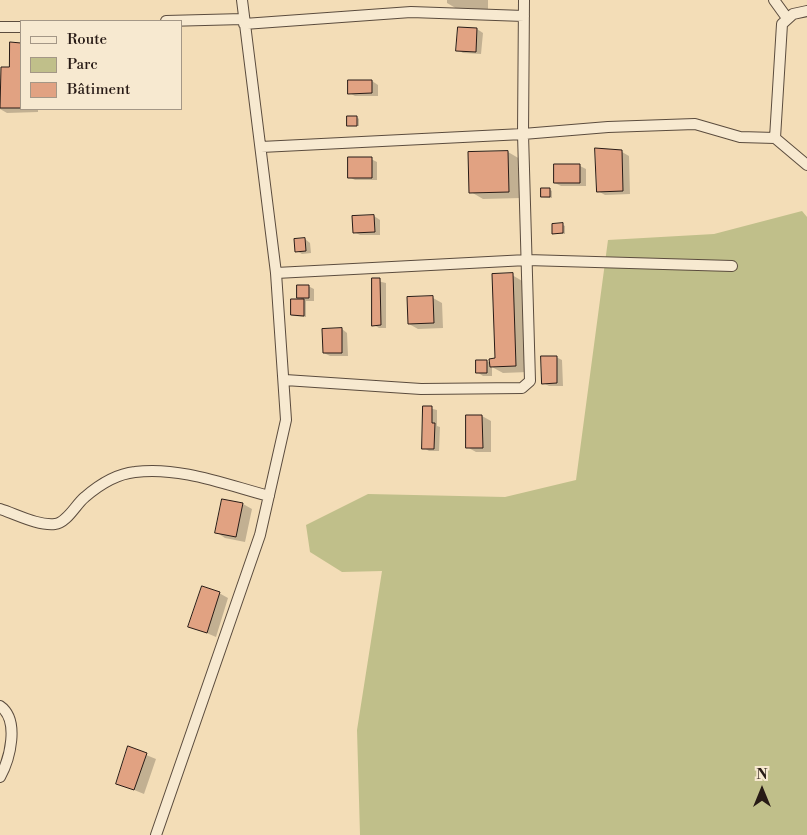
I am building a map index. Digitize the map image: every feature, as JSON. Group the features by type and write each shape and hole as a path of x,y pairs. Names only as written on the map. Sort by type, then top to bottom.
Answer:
{"street":[{"path":"156,835 260,535 286,420 285,380 276,273 242,0"},
{"path":"285,380 421,389 522,388 530,381 523,134 524,0"},
{"path":"774,0 787,18"},
{"path":"775,138 782,24 793,14 807,11"},
{"path":"182,21 244,21 410,12 524,16"},
{"path":"0,28 20,27"},
{"path":"261,147 523,134 608,127 696,124 740,136 775,138 807,165"},
{"path":"276,273 527,260 732,266"},
{"path":"0,509 45,524 56,524 61,522 84,497 110,479 136,472 180,473 269,496"},
{"path":"0,706 8,716 11,734 9,755 0,776"}],"green space":[{"path":"802,211 807,217 807,835 360,835 357,730 382,571 342,572 310,552 306,525 368,494 505,497 576,480 608,240 714,234"}],"building":[{"path":"458,27 477,28 476,52 456,51"},
{"path":"10,42 20,43 20,108 0,108 1,67 9,67"},
{"path":"348,80 372,80 372,93 348,94"},
{"path":"347,116 357,116 357,126 347,126"},
{"path":"595,148 622,150 623,191 597,192"},
{"path":"508,151 509,192 469,193 468,152"},
{"path":"348,157 372,157 372,178 348,178"},
{"path":"554,164 580,164 580,183 554,183"},
{"path":"541,188 550,188 550,197 541,197"},
{"path":"374,215 375,232 353,233 352,216"},
{"path":"563,223 563,233 552,234 552,224"},
{"path":"305,238 306,251 295,252 294,239"},
{"path":"513,273 516,366 490,367 489,359 495,358 492,274"},
{"path":"372,278 380,278 381,325 372,326"},
{"path":"297,285 309,285 309,298 297,298"},
{"path":"433,296 434,323 408,324 407,297"},
{"path":"291,299 304,299 304,316 291,315"},
{"path":"342,328 342,353 323,353 322,329"},
{"path":"541,356 557,356 557,383 542,384"},
{"path":"476,360 487,360 487,373 476,373"},
{"path":"423,406 432,406 432,423 435,423 434,449 422,449"},
{"path":"466,415 482,415 483,448 466,448"},
{"path":"222,499 243,503 236,537 215,533"},
{"path":"202,586 220,592 207,633 188,627"},
{"path":"128,746 147,753 134,790 116,784"}]}
